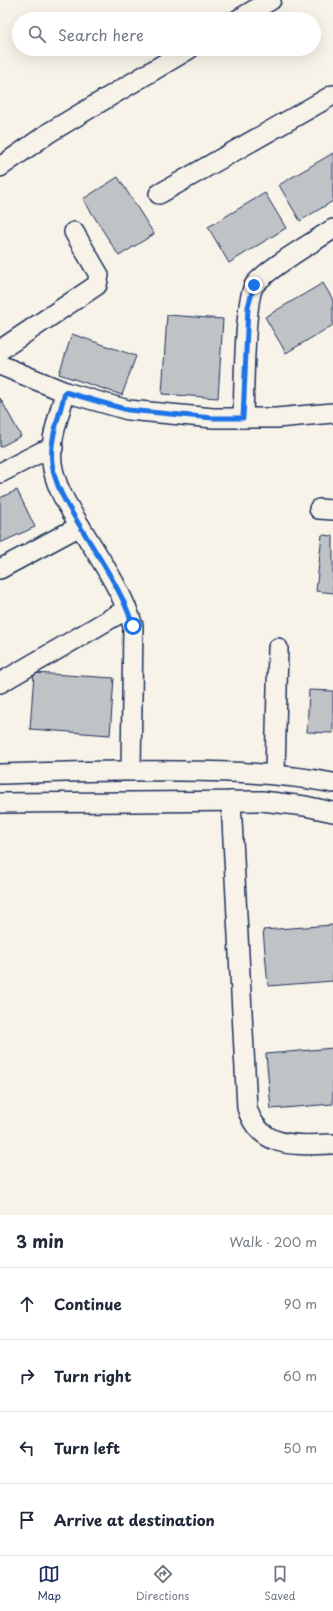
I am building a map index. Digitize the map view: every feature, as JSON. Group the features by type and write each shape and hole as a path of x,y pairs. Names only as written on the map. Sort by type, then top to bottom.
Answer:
{"street":[{"path":"251,12 271,0"},
{"path":"0,167 50,132 177,56"},
{"path":"159,194 333,95"},
{"path":"243,418 248,307 254,285 271,270 333,229"},
{"path":"0,350 97,285 99,275 74,232"},
{"path":"0,365 65,392 128,410 213,418 243,418 333,413"},
{"path":"65,392 53,448 52,462 59,492 128,609 133,626 131,770"},
{"path":"0,473 43,451 53,448"},
{"path":"0,569 80,526"},
{"path":"0,683 128,609"},
{"path":"275,773 278,648"},
{"path":"0,774 131,770 275,773 333,782"},
{"path":"231,801 247,1108 251,1120 261,1133 274,1140 290,1145 333,1144"},
{"path":"0,803 262,801 305,806 333,812"}],"building":[{"path":"333,153 333,201 300,221 279,185"},
{"path":"118,177 154,234 119,256 83,199"},
{"path":"265,193 286,228 229,263 208,227"},
{"path":"323,283 333,300 333,325 286,353 265,317"},
{"path":"167,315 223,319 218,398 162,394"},
{"path":"72,334 136,356 122,395 59,374"},
{"path":"0,398 21,436 0,447"},
{"path":"17,490 35,527 0,543 0,498"},
{"path":"322,535 333,536 333,593 316,591"},
{"path":"34,673 114,678 110,735 30,729"},
{"path":"309,690 333,691 333,733 307,732"},
{"path":"333,925 333,981 268,986 263,930"},
{"path":"333,1048 333,1104 271,1109 266,1054"}],"route":[{"path":"133,626 128,609 59,492 52,462 54,440 65,392 128,410 213,418 243,418 248,307 254,285"}]}
